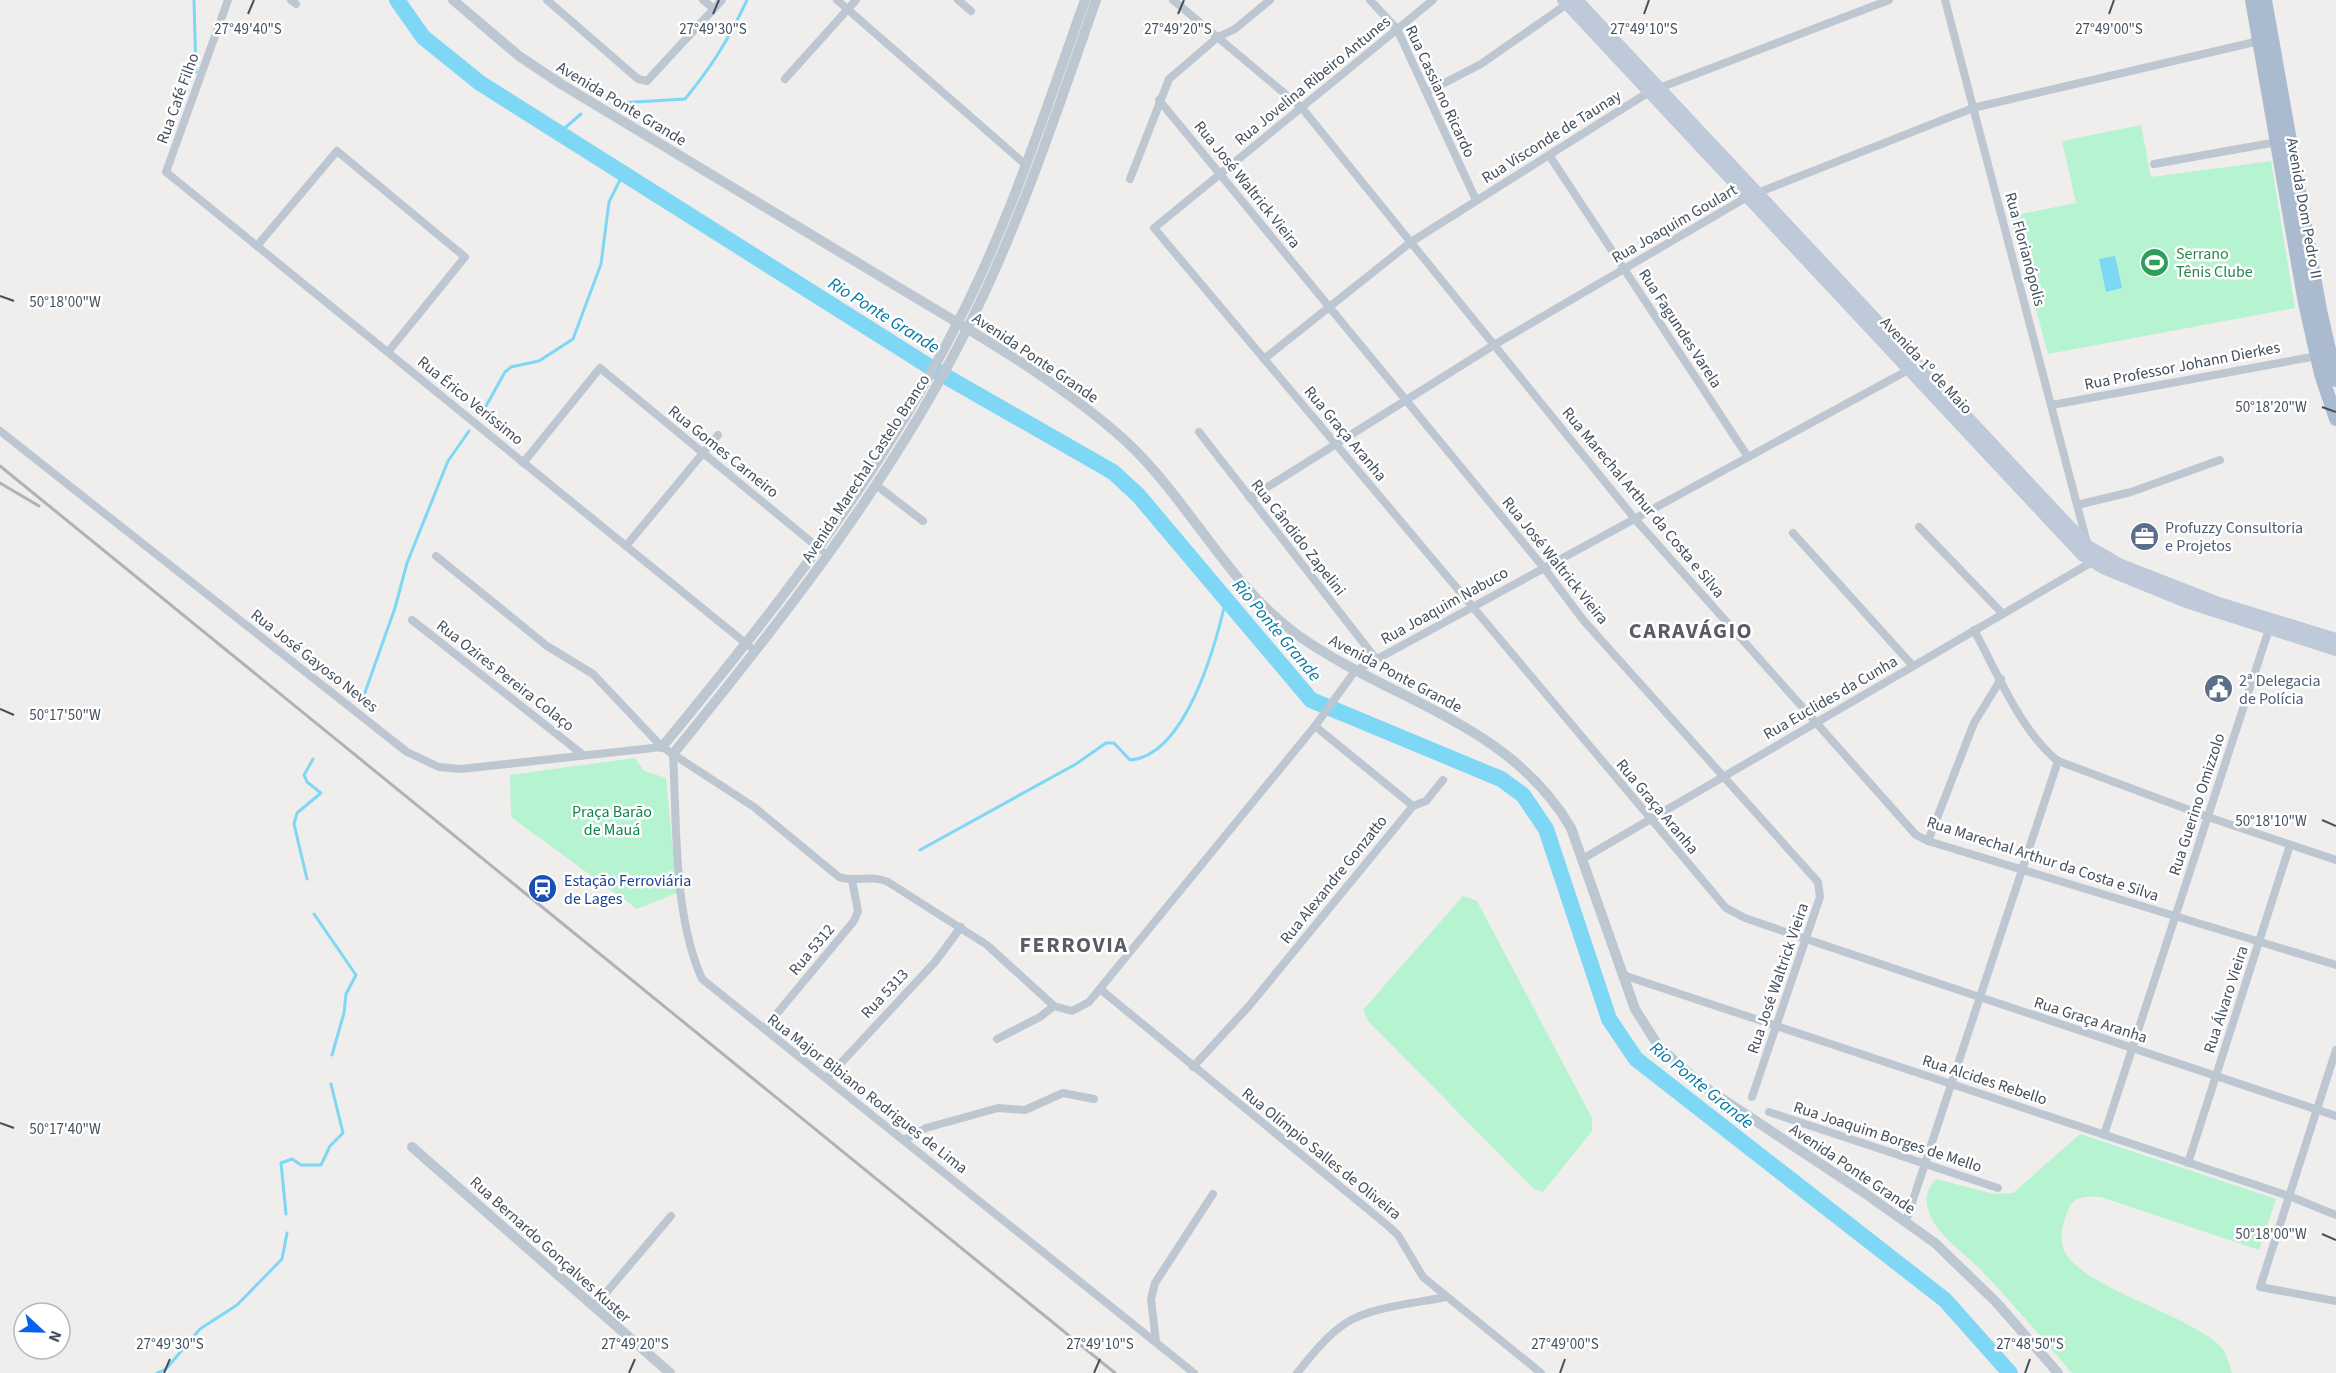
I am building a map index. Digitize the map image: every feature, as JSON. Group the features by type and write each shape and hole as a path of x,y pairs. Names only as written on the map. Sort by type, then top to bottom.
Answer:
{"main road":[{"name":"Avenida Dom Pedro II","path":"2252,0 2293,242 2317,356 2336,419"},
{"name":"Avenida Dom Pedro II","path":"2265,0 2312,269 2336,380"},
{"name":"Avenida 1º de Maio","path":"1569,1 1753,195 2092,562 2336,650"},
{"name":"Avenida 1º de Maio","path":"1913,367 2088,546 2118,564 2188,597"},
{"path":"2088,546 2092,562"},
{"name":"Avenida 1º de Maio","path":"2271,625 2336,639"}],"street":[{"name":"Rua Café Filho","path":"166,172 228,0"},
{"path":"547,0 638,79 647,81 722,0"},
{"path":"704,0 714,9"},
{"path":"837,0 1026,165 1033,177"},
{"path":"785,79 856,0"},
{"path":"958,0 971,11"},
{"name":"Avenida Marechal Castelo Branco","path":"962,326 1026,165 1085,0"},
{"name":"Avenida Marechal Castelo Branco","path":"662,747 746,644 819,549 943,363 1033,177 1096,0"},
{"name":"Rua Marechal Arthur da Costa e Silva","path":"1173,0 1302,108 1635,519 1906,826 1928,841 2336,965"},
{"path":"1130,178 1159,100 1172,75 1218,37 1235,29 1270,0"},
{"name":"Rua Cassiano Ricardo","path":"1370,0 1397,29 1476,200"},
{"name":"Rua Jovelina Ribeiro Antunes","path":"1154,228 1433,0"},
{"name":"Rua Visconde de Taunay","path":"1264,359 1411,242 1654,90 1889,0"},
{"name":"Rua Florianópolis","path":"1945,0 2088,546"},
{"path":"1426,92 1481,64 1569,1"},
{"name":"Avenida Ponte Grande","path":"459,2 519,56 561,84 962,326 1088,409 1115,431 1159,476 1224,561 1266,610 1298,636 1355,671 1454,721 1513,758 1536,778 1557,804 1584,858 1635,1009 1644,1026 1680,1067 1726,1102 1906,1221 1965,1270 2058,1373"},
{"name":"Rua Joaquim Goulart","path":"1250,498 1494,345 1753,195 1973,108 2259,41"},
{"name":"Rua José Waltrick Vieira","path":"1159,100 1544,568 1584,621 1820,885 1820,897 1752,1097"},
{"path":"2154,164 2277,142"},
{"path":"257,246 337,151 465,257 388,352"},
{"name":"Rua Fagundes Varela","path":"1549,155 1748,457"},
{"name":"Rua Érico Veríssimo","path":"166,172 756,652"},
{"name":"Rua Graça Aranha","path":"1154,228 1726,908 1745,918 1979,998 2336,1116"},
{"name":"Rua Professor Johann Dierkes","path":"2052,405 2317,356"},
{"name":"Rua Joaquim Nabuco","path":"1054,1006 1072,1011 1082,1008 1100,989 1315,726 1355,671 1913,367"},
{"name":"Rua Gomes Carneiro","path":"523,462 600,368 829,556"},
{"name":"Avenida Marechal Castelo Branco","path":"673,754 756,652 829,556 876,485 932,381"},
{"name":"Rua José Gayoso Neves","path":"0,431 407,752 426,763 460,769 662,747"},
{"name":"Rua Cândido Zapelini","path":"1199,432 1376,659"},
{"path":"626,546 718,435"},
{"path":"2058,515 2068,513 2077,505 2131,492 2220,460"},
{"path":"876,485 923,521"},
{"path":"1919,527 2003,614"},
{"path":"1793,533 1913,666"},
{"path":"436,556 533,636 593,674 662,747 754,807 839,877 852,880 880,878 987,945 1054,1006 1033,1021 997,1039"},
{"name":"Rua Euclides da Cunha","path":"1584,858 2092,562"},
{"name":"Rua Ozires Pereira Colaço","path":"412,620 582,754"},
{"name":"Rua Guerino Omizzolo","path":"2104,1135 2271,625"},
{"path":"1974,630 2038,743 2058,761 2208,817 2336,860"},
{"path":"1928,841 1974,723 2001,679"},
{"path":"1315,726 1413,806"},
{"name":"Rua Major Bibiano Rodrigues de Lima","path":"673,754 684,916 693,957 702,979 1194,1373"},
{"path":"1906,1221 2058,761"},
{"name":"Rua Alexandre Gonzatto","path":"1192,1067 1250,1006 1413,806 1425,801 1443,780"},
{"name":"Rua Álvaro Vieira","path":"2188,1163 2290,845"},
{"name":"Rua 5312","path":"764,1029 854,921 858,903 852,880"},
{"name":"Rua 5313","path":"826,1078 936,962 961,927"},
{"name":"Rua Alcides Rebello","path":"1623,975 2289,1196 2336,1215"},
{"name":"Rua Olímpio Salles de Oliveira","path":"1100,989 1192,1067 1387,1225 1406,1248 1423,1277 1541,1373"},
{"path":"2336,1050 2260,1287 2336,1300"},
{"path":"904,1140 926,1128 998,1108 1025,1110 1063,1093 1094,1099"},
{"name":"Rua Joaquim Borges de Mello","path":"1769,1112 1998,1188"},
{"name":"Rua Bernardo Gonçalves Kuster","path":"412,1147 560,1273 594,1307 670,1373"},
{"path":"1156,1342 1151,1299 1155,1283 1213,1194"},
{"path":"594,1307 671,1215"},
{"path":"1297,1373 1322,1343 1348,1321 1446,1297"}],"green space":[{"name":"Serrano Tênis Clube","path":"2141,125 2151,177 2271,161 2295,308 2048,354 2011,216 2076,203 2062,141"},
{"name":"Praça Barão de Mauá","path":"635,758 644,771 666,778 677,893 637,909 511,817 510,775"},
{"path":"1463,896 1477,901 1592,1118 1592,1131 1543,1192 1534,1189 1369,1022 1363,1010"},
{"path":"2080,1134 2276,1199 2259,1250 2101,1197 2087,1197 2075,1201 2069,1208 2063,1224 2063,1247 2076,1265 2113,1289 2182,1322 2218,1344 2227,1357 2232,1373 2072,1373 2005,1295 1944,1236 1933,1220 1927,1208 1927,1199 1930,1186 1936,1179 1994,1194 2013,1193"}],"water":[{"path":"2115,256 2122,288 2106,292 2099,259"}],"waterway":[{"path":"194,0 196,72"},
{"name":"Rio Ponte Grande","path":"397,0 423,37 480,83 938,372 1113,472 1138,495 1311,700 1501,779 1523,795 1546,829 1609,1019 1636,1059 1945,1300 2010,1373"},
{"path":"619,103 685,99 719,52 747,0"},
{"path":"559,133 581,114"},
{"path":"481,415 505,372 511,367 539,361 573,339 601,264 609,202 621,178 620,171"},
{"path":"363,698 395,608 407,563 448,461 469,431"},
{"path":"920,850 1076,764 1106,743 1114,743 1130,760 1150,754 1167,739 1182,719 1195,695 1215,643 1226,599"},
{"path":"307,879 294,824 297,813 321,793 307,782 304,775 313,759"},
{"path":"314,914 356,975 346,994 344,1013 332,1055"},
{"path":"286,1214 281,1163 292,1159 301,1165 321,1165 330,1146 343,1133 331,1084"},
{"path":"157,1373 166,1369 200,1329 237,1305 282,1259 287,1233"}],"railway":[{"path":"0,466 1115,1373"},
{"path":"0,483 39,506"}],"place":[{"name":"Serrano Tênis Clube","path":"2155,262"},
{"name":"Profuzzy Consultoria e Projetos","path":"2144,536"},
{"name":"2ª Delegacia de Polícia","path":"2218,689"},
{"name":"Estação Ferroviária de Lages","path":"543,889"}],"district":[{"name":"CARAVÁGIO","path":"1691,630"},
{"name":"FERROVIA","path":"1074,944"}]}
